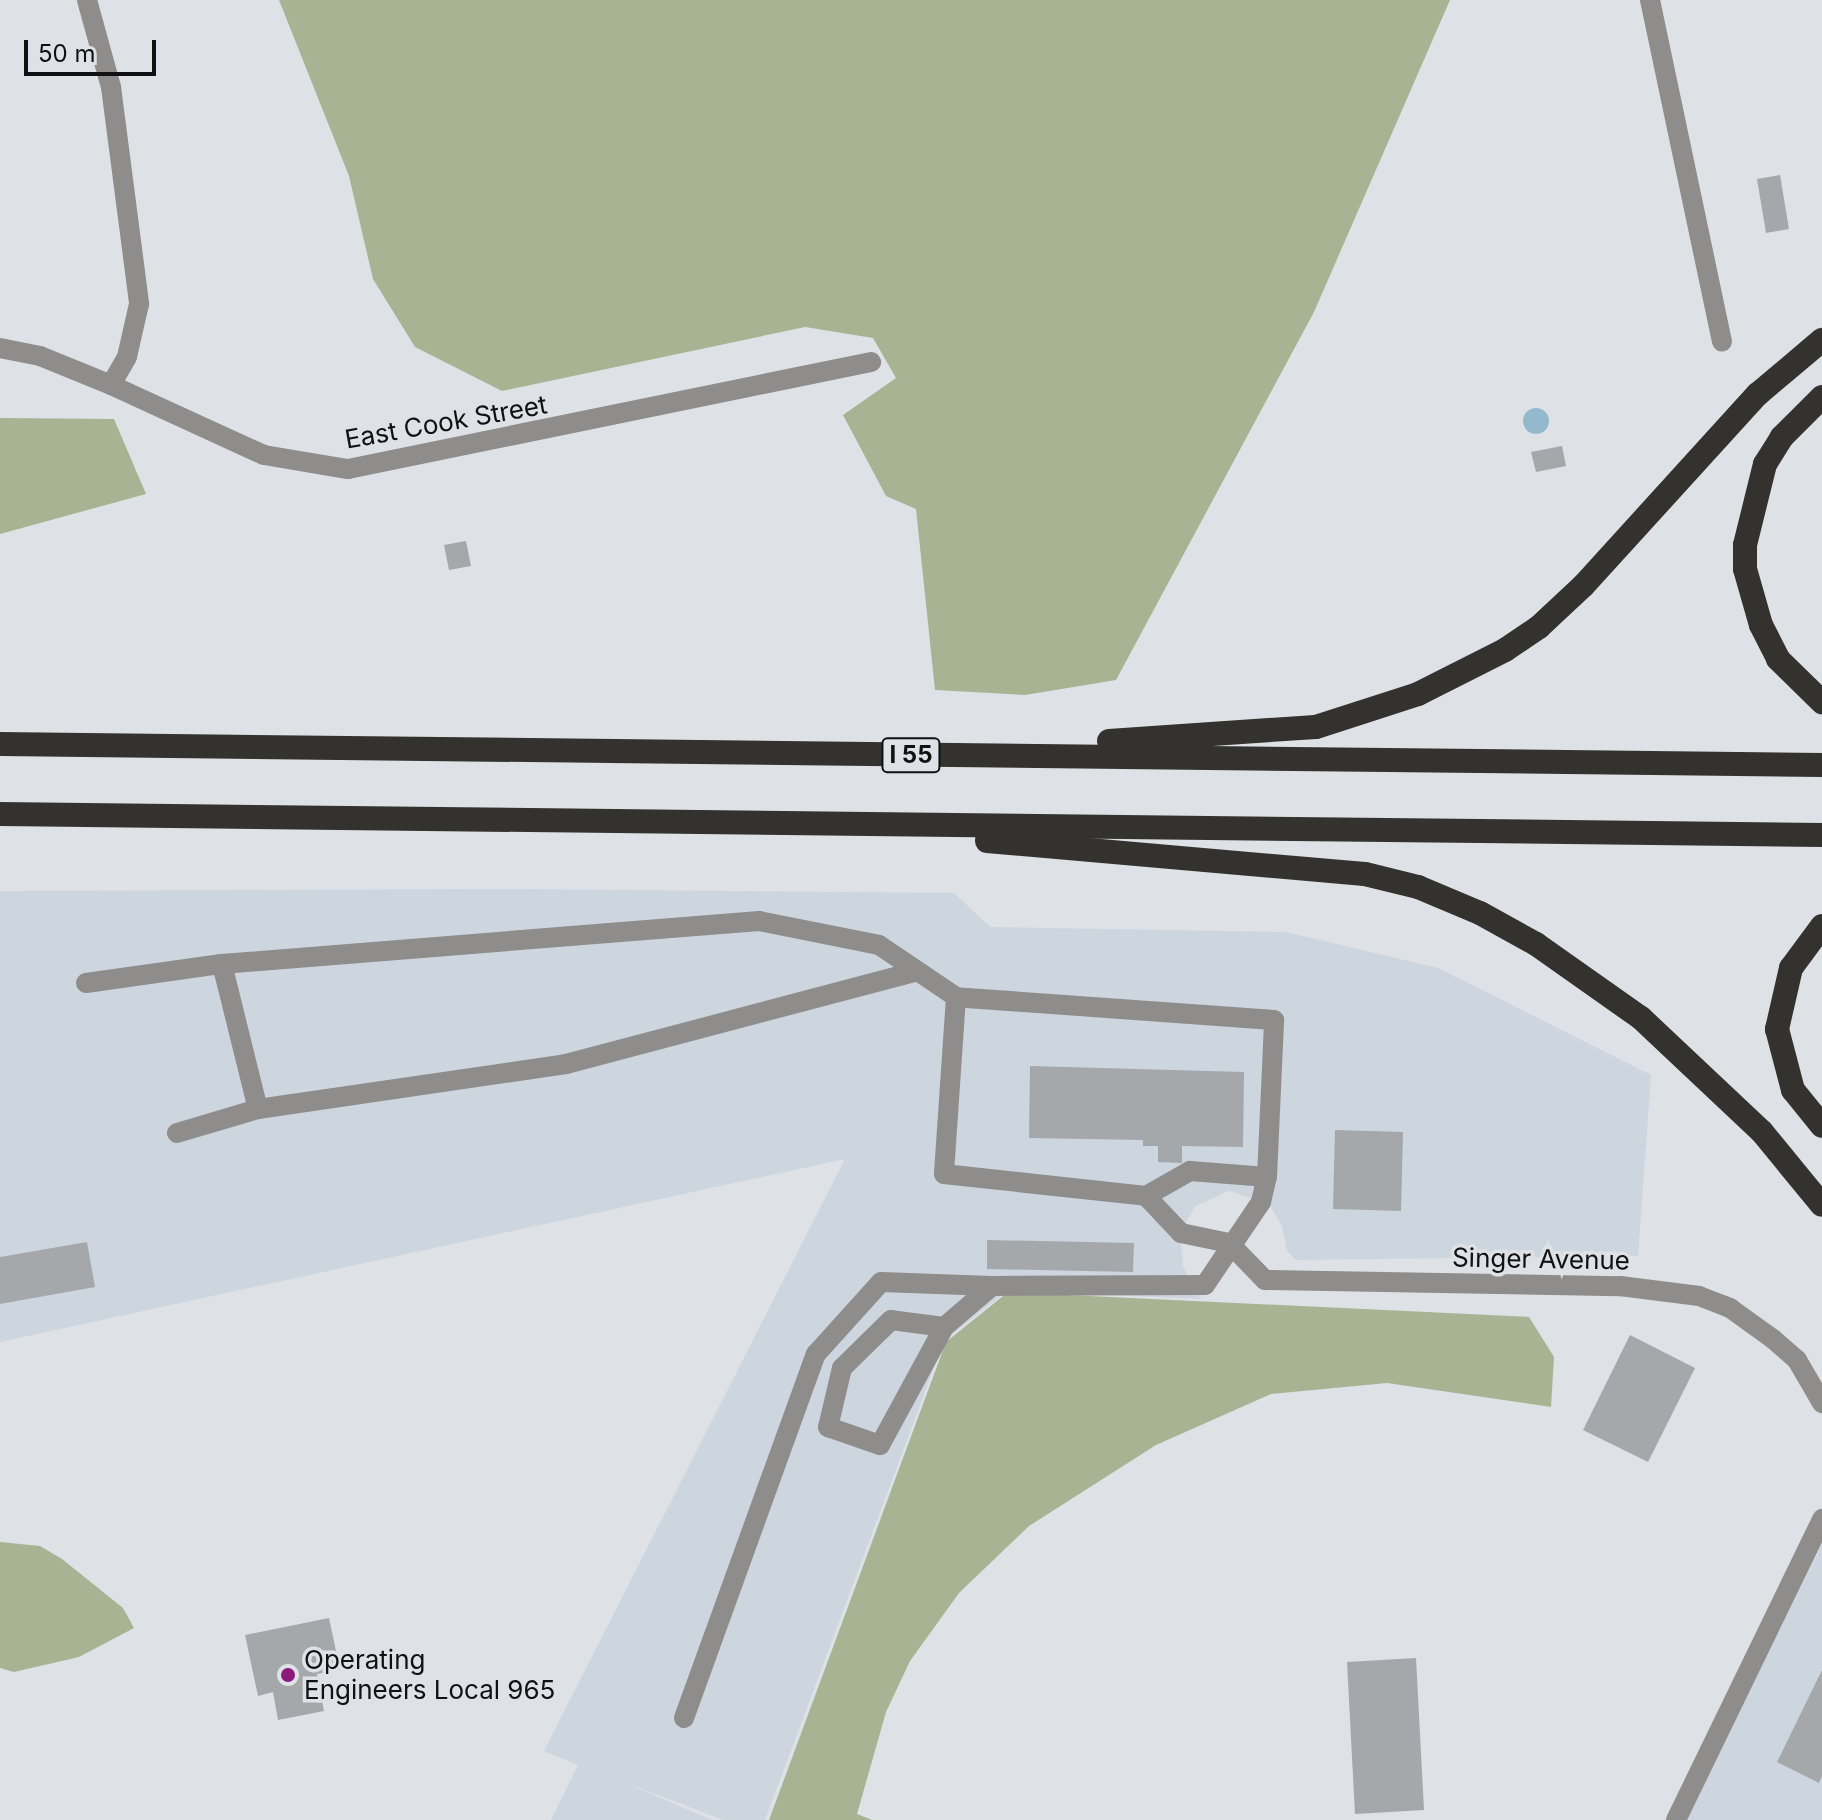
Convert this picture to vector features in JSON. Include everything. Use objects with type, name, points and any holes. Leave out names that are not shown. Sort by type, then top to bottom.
[{"type":"highway","points":[[935,755],[1085,741],[1269,734],[1352,719],[1432,688],[1539,627],[1758,394],[1822,340]]},
{"type":"highway","points":[[1822,397],[1782,437],[1765,464],[1749,517],[1745,569],[1761,625],[1778,659],[1822,702]]},
{"type":"highway","name":"I 55","points":[[0,744],[1822,765]]},
{"type":"highway","points":[[0,814],[1822,835]]},
{"type":"highway","points":[[765,823],[1350,872],[1418,887],[1536,944],[1641,1018],[1762,1132],[1822,1205]]},
{"type":"highway","points":[[1822,926],[1791,968],[1777,1029],[1793,1090],[1822,1126]]},
{"type":"street","points":[[87,0],[111,87],[139,304],[127,357],[111,385]]},
{"type":"street","points":[[1650,0],[1722,342]]},
{"type":"street","name":"East Cook Street","points":[[0,348],[40,356],[264,455],[348,469],[871,362]]},
{"type":"street","points":[[86,983],[222,964],[759,921],[879,945],[956,997],[1274,1020],[1267,1177],[1261,1202],[1229,1243],[1205,1285],[992,1286],[881,1282],[816,1354],[684,1718]]},
{"type":"street","points":[[222,964],[258,1109]]},
{"type":"street","points":[[177,1133],[258,1109],[566,1064],[917,971]]},
{"type":"street","points":[[956,997],[944,1174],[1146,1196],[1190,1171],[1267,1177]]},
{"type":"street","points":[[1146,1196],[1181,1233],[1229,1243]]},
{"type":"street","name":"Singer Avenue","points":[[1229,1243],[1265,1280],[1620,1286],[1699,1296],[1730,1308],[1773,1339],[1797,1360],[1822,1403]]},
{"type":"street","points":[[944,1327],[891,1320],[842,1368],[828,1427],[880,1445],[944,1327],[992,1286]]},
{"type":"street","points":[[1676,1820],[1822,1519]]},
{"type":"shaded area","points":[[501,889],[954,893],[990,927],[1286,932],[1438,968],[1651,1075],[1638,1256],[1296,1260],[1287,1251],[1282,1226],[1269,1204],[1229,1191],[1195,1206],[1180,1232],[1183,1267],[1201,1299],[1007,1291],[944,1341],[765,1820],[723,1820],[619,1780],[712,1820],[551,1820],[578,1765],[544,1751],[845,1159],[0,1342],[0,891]]},
{"type":"shaded area","points":[[1822,1544],[1822,1820],[1686,1820]]},
{"type":"green space","points":[[279,0],[1450,0],[1314,312],[1116,680],[1025,695],[935,690],[916,509],[886,496],[843,415],[896,378],[873,338],[805,327],[502,391],[415,347],[373,279],[349,176]]},
{"type":"green space","points":[[0,418],[114,419],[146,494],[0,534]]},
{"type":"green space","points":[[1008,1292],[1529,1317],[1554,1357],[1551,1407],[1387,1383],[1271,1394],[1156,1445],[1029,1526],[959,1593],[910,1661],[886,1712],[857,1814],[872,1820],[769,1820],[946,1342]]},
{"type":"green space","points":[[0,1542],[40,1546],[62,1559],[123,1608],[134,1628],[79,1657],[14,1672],[0,1668]]},
{"type":"water","points":[[1536,408],[1545,412],[1549,421],[1545,430],[1536,434],[1527,430],[1523,421],[1527,412]]},
{"type":"building","points":[[1780,175],[1789,229],[1766,233],[1757,179]]},
{"type":"building","points":[[1562,446],[1566,466],[1536,472],[1531,452]]},
{"type":"building","points":[[466,541],[471,566],[449,570],[444,545]]},
{"type":"building","points":[[1030,1066],[1244,1072],[1243,1147],[1182,1146],[1182,1163],[1158,1162],[1158,1146],[1143,1146],[1143,1140],[1029,1138]]},
{"type":"building","points":[[1335,1130],[1403,1132],[1401,1211],[1333,1209]]},
{"type":"building","points":[[987,1240],[1134,1243],[1133,1272],[987,1269]]},
{"type":"building","points":[[87,1242],[95,1287],[0,1304],[0,1257]]},
{"type":"building","points":[[1630,1335],[1695,1368],[1648,1462],[1583,1430]]},
{"type":"building","points":[[329,1618],[340,1670],[317,1674],[324,1711],[278,1720],[273,1692],[258,1696],[245,1635]]},
{"type":"building","points":[[1416,1658],[1424,1810],[1355,1814],[1347,1662]]},
{"type":"building","points":[[1822,1670],[1822,1776],[1819,1783],[1777,1762]]},
{"type":"place","name":"Operating Engineers Local 965","points":[[288,1675]]}]
